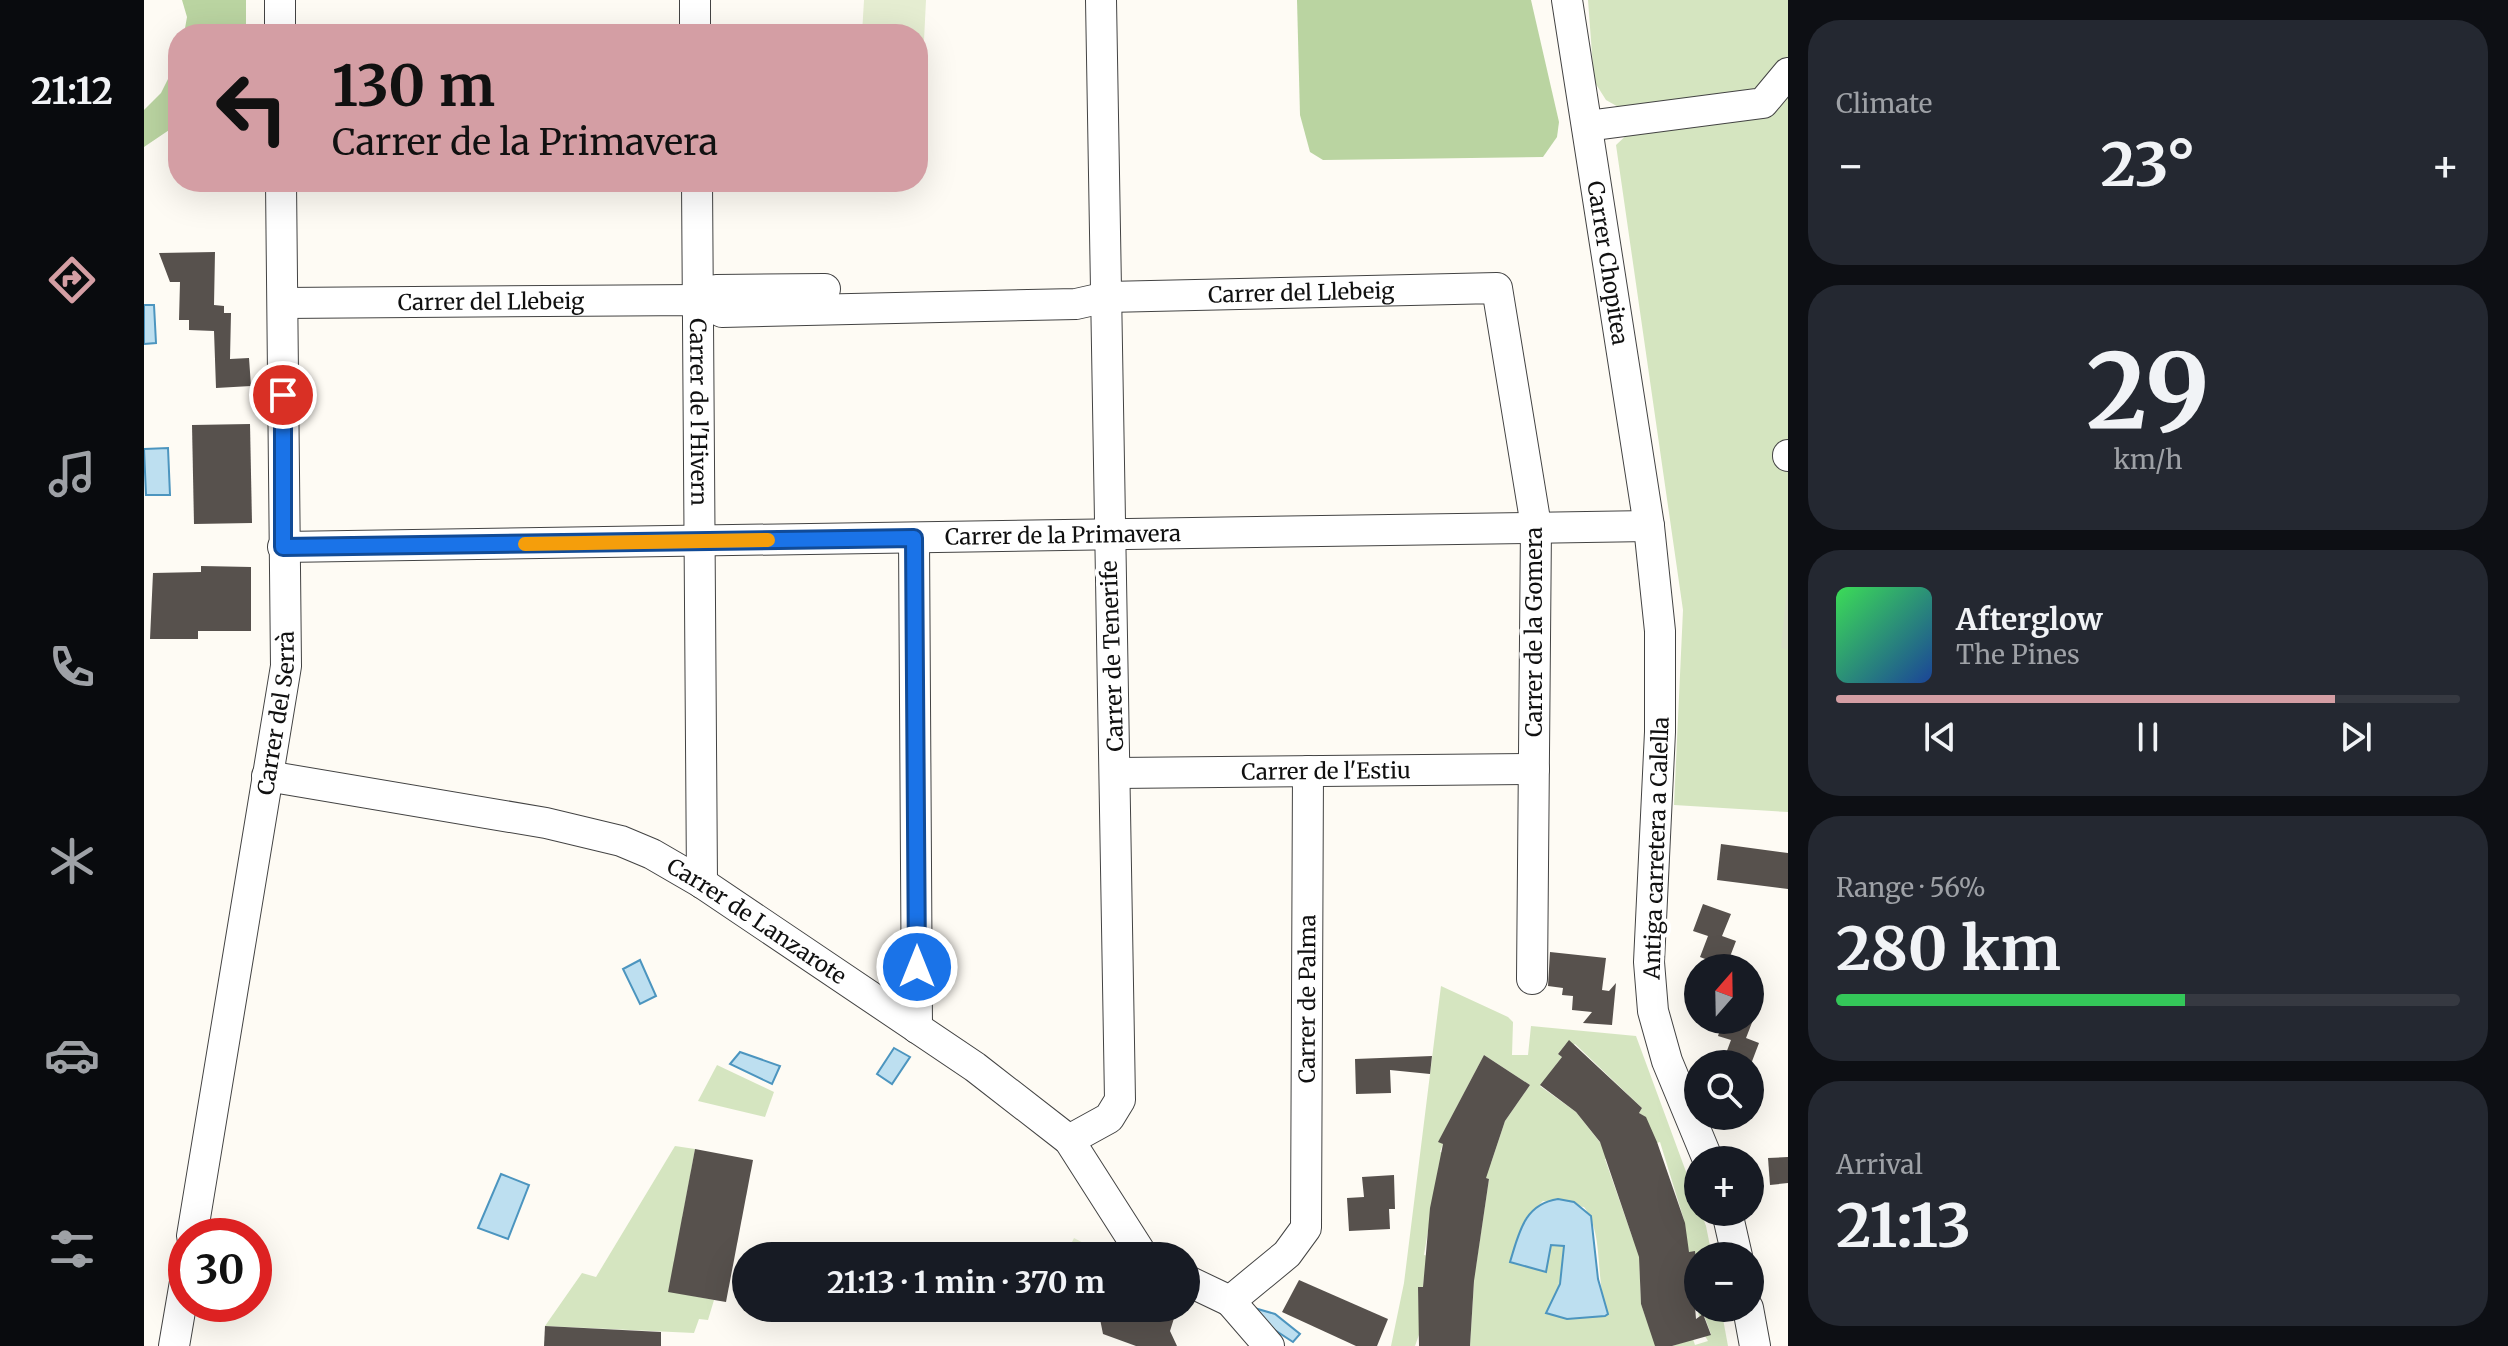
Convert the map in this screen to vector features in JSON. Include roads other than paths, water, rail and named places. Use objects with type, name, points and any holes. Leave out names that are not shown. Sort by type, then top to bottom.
[{"type":"street","points":[[280,0],[280,24]]},
{"type":"street","points":[[695,0],[695,24]]},
{"type":"street","name":"Carrer de Tenerife","points":[[1069,1140],[1109,1118],[1120,1100],[1101,0]]},
{"type":"street","name":"Carrer Chopitea","points":[[1567,0],[1649,526]]},
{"type":"street","points":[[1587,126],[1763,103],[1788,73]]},
{"type":"street","name":"Carrer del Serrà","points":[[195,1218],[286,666],[281,192]]},
{"type":"street","name":"Carrer de l'Hivern","points":[[697,192],[702,883]]},
{"type":"street","name":"Carrer del Llebeig","points":[[283,303],[698,300],[722,312],[1076,304],[1107,297],[1497,288]]},
{"type":"street","name":"Carrer de la Gomera","points":[[1497,288],[1536,526],[1532,979]]},
{"type":"street","name":"Carrer de la Primavera","points":[[283,547],[1649,526]]},
{"type":"street","name":"Antiga carretera a Calella","points":[[1649,526],[1660,631],[1661,692],[1650,904],[1653,1011],[1667,1061],[1702,1146]]},
{"type":"street","points":[[914,538],[917,1028]]},
{"type":"street","name":"Carrer de l'Estiu","points":[[1116,773],[1534,769]]},
{"type":"street","name":"Carrer de Palma","points":[[1230,1301],[1287,1254],[1306,1228],[1308,771]]},
{"type":"street","name":"Carrer de Lanzarote","points":[[267,776],[546,823],[621,841],[702,883],[975,1067],[1069,1140],[1134,1242]]},
{"type":"street","points":[[1200,1287],[1230,1301],[1269,1346]]},
{"type":"street","points":[[174,1346],[178,1322]]},
{"type":"street","points":[[1751,1322],[1755,1346]]},
{"type":"water","points":[[144,305],[154,305],[156,343],[144,344]]},
{"type":"water","points":[[168,448],[170,495],[146,495],[144,449]]},
{"type":"water","points":[[640,960],[656,996],[640,1004],[623,969]]},
{"type":"water","points":[[894,1048],[910,1057],[892,1084],[877,1074]]},
{"type":"water","points":[[740,1052],[780,1066],[772,1084],[730,1064]]},
{"type":"water","points":[[501,1174],[529,1185],[508,1239],[478,1228]]},
{"type":"water","points":[[1558,1199],[1574,1202],[1591,1216],[1598,1279],[1608,1314],[1605,1316],[1567,1319],[1546,1313],[1560,1284],[1564,1246],[1551,1245],[1546,1272],[1510,1262],[1520,1231],[1530,1213]]},
{"type":"water","points":[[1230,1301],[1275,1314],[1300,1334],[1293,1342]]}]
